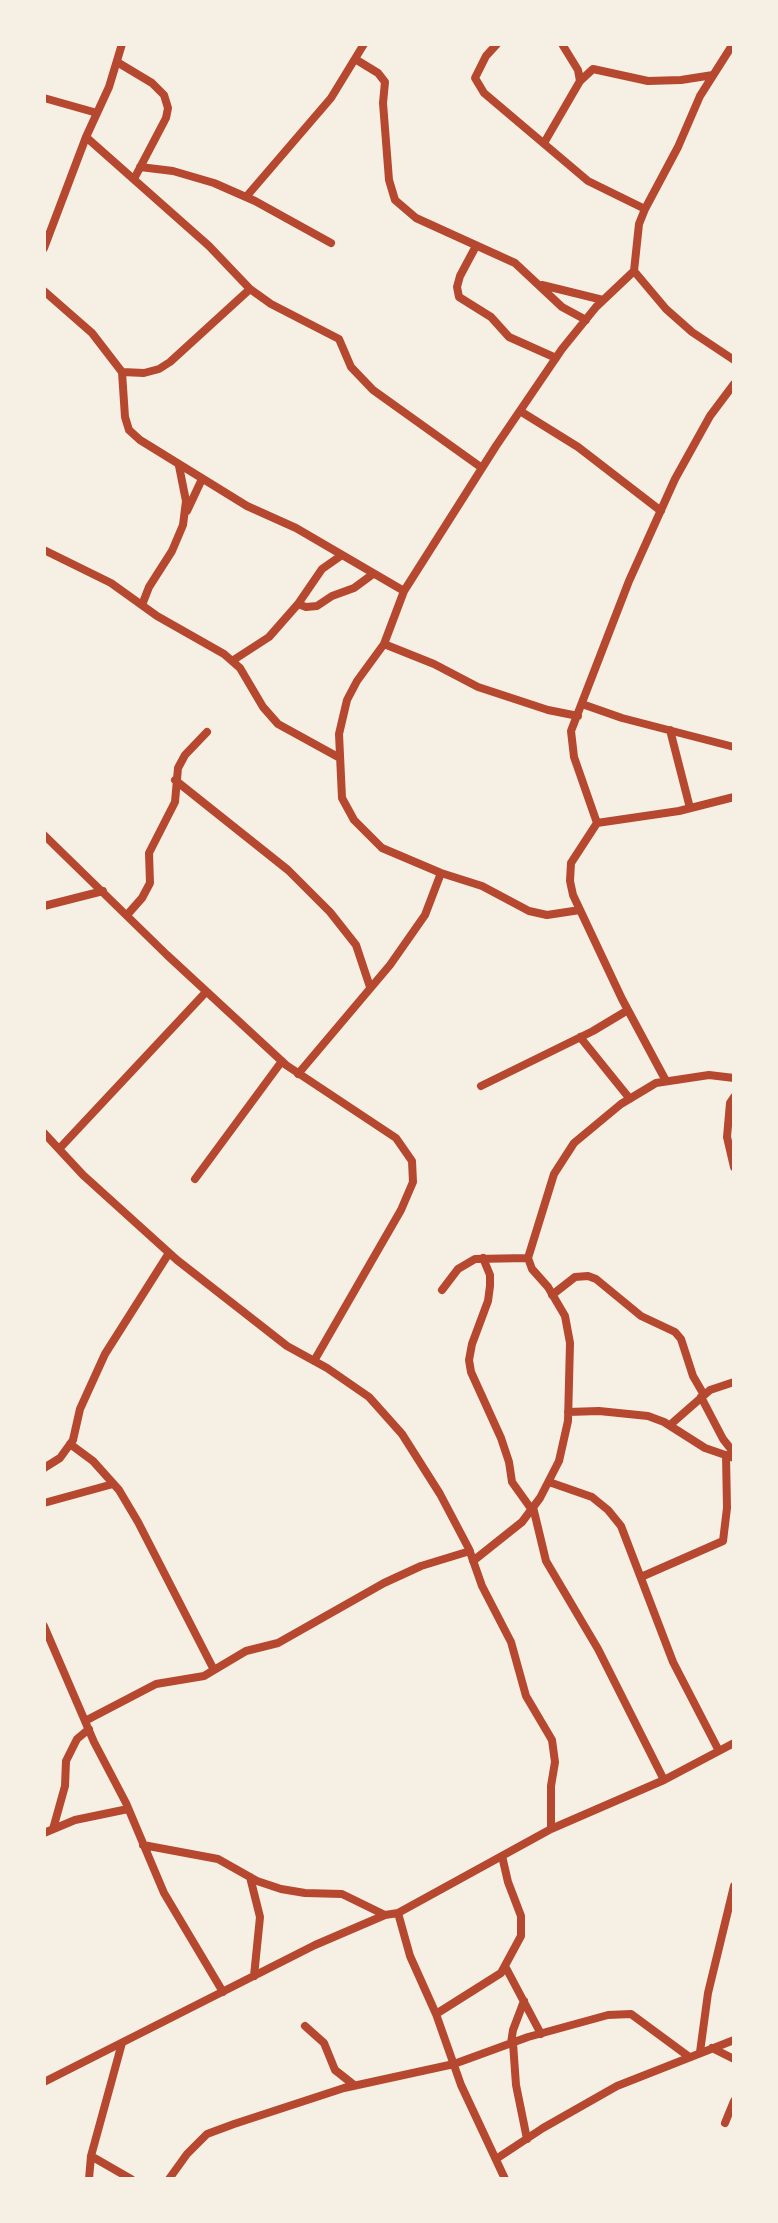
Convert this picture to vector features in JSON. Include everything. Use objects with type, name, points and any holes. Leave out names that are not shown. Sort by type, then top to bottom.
[{"type":"street","points":[[44,248],[122,44]]},
{"type":"street","points":[[246,197],[331,98],[364,44]]},
{"type":"street","points":[[497,44],[475,78],[484,93],[588,181],[645,209]]},
{"type":"street","points":[[562,44],[578,70],[580,81]]},
{"type":"street","points":[[580,910],[547,915],[529,911],[482,886],[441,873],[382,848],[354,820],[342,798],[339,734],[347,700],[384,644],[404,591],[482,468],[556,358],[603,300],[634,271],[639,224],[645,209],[678,147],[700,96],[733,44]]},
{"type":"street","points":[[355,59],[378,73],[385,82],[383,103],[389,180],[395,200],[416,218],[515,263],[562,307],[586,320]]},
{"type":"street","points":[[117,62],[152,83],[164,95],[168,108],[166,118],[134,179]]},
{"type":"street","points":[[544,143],[580,81],[593,69],[648,81],[713,75]]},
{"type":"street","points":[[44,98],[97,113]]},
{"type":"street","points":[[86,137],[209,246],[250,289],[271,304],[339,339],[351,367],[373,390],[482,468]]},
{"type":"street","points":[[140,167],[173,171],[214,183],[331,243]]},
{"type":"street","points":[[476,246],[460,276],[457,287],[459,297],[491,317],[509,337],[556,358]]},
{"type":"street","points":[[634,271],[666,309],[692,332],[734,360]]},
{"type":"street","points":[[540,285],[603,300]]},
{"type":"street","points":[[122,372],[144,373],[170,362],[250,289]]},
{"type":"street","points":[[44,291],[92,333],[122,372],[125,417],[129,430],[179,466],[404,591]]},
{"type":"street","points":[[597,823],[574,757],[571,731],[629,581],[661,511],[710,416],[734,384]]},
{"type":"street","points":[[520,411],[578,447],[661,511]]},
{"type":"street","points":[[142,605],[149,587],[172,551],[184,515],[186,501],[179,466]]},
{"type":"street","points":[[184,515],[202,479]]},
{"type":"street","points":[[44,550],[111,583],[232,661],[278,724],[338,757]]},
{"type":"street","points":[[232,661],[269,637],[298,604],[322,569],[342,555]]},
{"type":"street","points":[[298,604],[317,606],[332,596],[354,588],[373,574]]},
{"type":"street","points":[[384,644],[434,664],[478,687],[548,710],[578,716]]},
{"type":"street","points":[[582,704],[734,747]]},
{"type":"street","points":[[670,730],[690,808]]},
{"type":"street","points":[[127,915],[150,883],[149,853],[175,802],[178,768],[185,755],[207,732]]},
{"type":"street","points":[[175,780],[288,870],[330,912],[356,945],[370,987]]},
{"type":"street","points":[[666,1081],[580,910],[570,881],[571,863],[597,823],[690,808],[734,797]]},
{"type":"street","points":[[44,835],[282,1061],[396,1138],[412,1161],[413,1182],[401,1210],[314,1361]]},
{"type":"street","points":[[298,1074],[390,965],[425,915],[441,873]]},
{"type":"street","points":[[44,906],[103,891]]},
{"type":"street","points":[[59,1149],[206,992]]},
{"type":"street","points":[[481,1086],[628,1010]]},
{"type":"street","points":[[580,1037],[630,1099]]},
{"type":"street","points":[[195,1179],[282,1061]]},
{"type":"street","points":[[473,1561],[522,1522],[559,1461],[568,1412],[570,1343],[565,1316],[532,1269],[528,1258],[554,1174],[574,1143],[630,1099],[656,1083],[709,1075],[734,1078]]},
{"type":"street","points":[[734,1097],[730,1103],[727,1137],[734,1167]]},
{"type":"street","points":[[44,1133],[83,1175],[169,1253],[287,1346],[369,1397],[402,1434],[440,1494],[470,1551],[482,1586],[511,1642],[526,1696],[552,1740],[555,1762],[551,1786],[551,1829]]},
{"type":"street","points":[[44,1468],[60,1458],[70,1444],[84,1398],[105,1354],[169,1253]]},
{"type":"street","points":[[442,1290],[458,1269],[483,1258],[528,1258]]},
{"type":"street","points":[[483,1258],[490,1275],[490,1286],[483,1317],[472,1344],[469,1360],[471,1372],[501,1438],[512,1482],[533,1508],[546,1561],[598,1649],[664,1780]]},
{"type":"street","points":[[552,1295],[575,1277],[588,1276],[596,1279],[641,1316],[675,1332],[681,1339],[693,1376],[731,1455],[723,1541],[641,1577]]},
{"type":"street","points":[[670,1425],[703,1396],[734,1382]]},
{"type":"street","points":[[568,1412],[648,1416],[670,1425],[705,1448],[731,1455]]},
{"type":"street","points":[[70,1444],[93,1461],[113,1484],[138,1522],[214,1670]]},
{"type":"street","points":[[549,1482],[592,1497],[621,1526],[673,1662],[719,1751]]},
{"type":"street","points":[[44,1503],[113,1484]]},
{"type":"street","points":[[48,1831],[61,1807],[66,1761],[87,1725],[156,1684],[189,1680],[214,1670],[246,1651],[278,1643],[384,1583],[421,1566],[470,1551]]},
{"type":"street","points":[[44,1626],[179,1922],[223,1992]]},
{"type":"street","points":[[44,2082],[315,1945],[385,1915],[398,1913],[551,1829],[733,1746]]},
{"type":"street","points":[[48,1831],[75,1820],[128,1809]]},
{"type":"street","points":[[143,1845],[218,1859],[281,1889],[342,1894],[385,1915]]},
{"type":"street","points":[[436,2014],[501,1973],[521,1936],[521,1916],[502,1856]]},
{"type":"street","points":[[250,1876],[260,1917],[254,1976]]},
{"type":"street","points":[[700,2052],[708,1993],[734,1886]]},
{"type":"street","points":[[398,1913],[410,1956],[505,2179]]},
{"type":"street","points":[[505,1966],[541,2034]]},
{"type":"street","points":[[524,2001],[513,2030],[512,2043],[516,2085],[527,2139]]},
{"type":"street","points":[[169,2179],[207,2134],[354,2085],[454,2064],[512,2043],[608,2015],[631,2014],[688,2056]]},
{"type":"street","points":[[305,2026],[324,2043],[335,2070],[354,2085]]},
{"type":"street","points":[[496,2159],[617,2086],[734,2040]]},
{"type":"street","points":[[89,2179],[91,2156],[122,2043]]},
{"type":"street","points":[[712,2048],[734,2059]]},
{"type":"street","points":[[725,2123],[734,2103]]},
{"type":"street","points":[[91,2156],[131,2179]]}]
